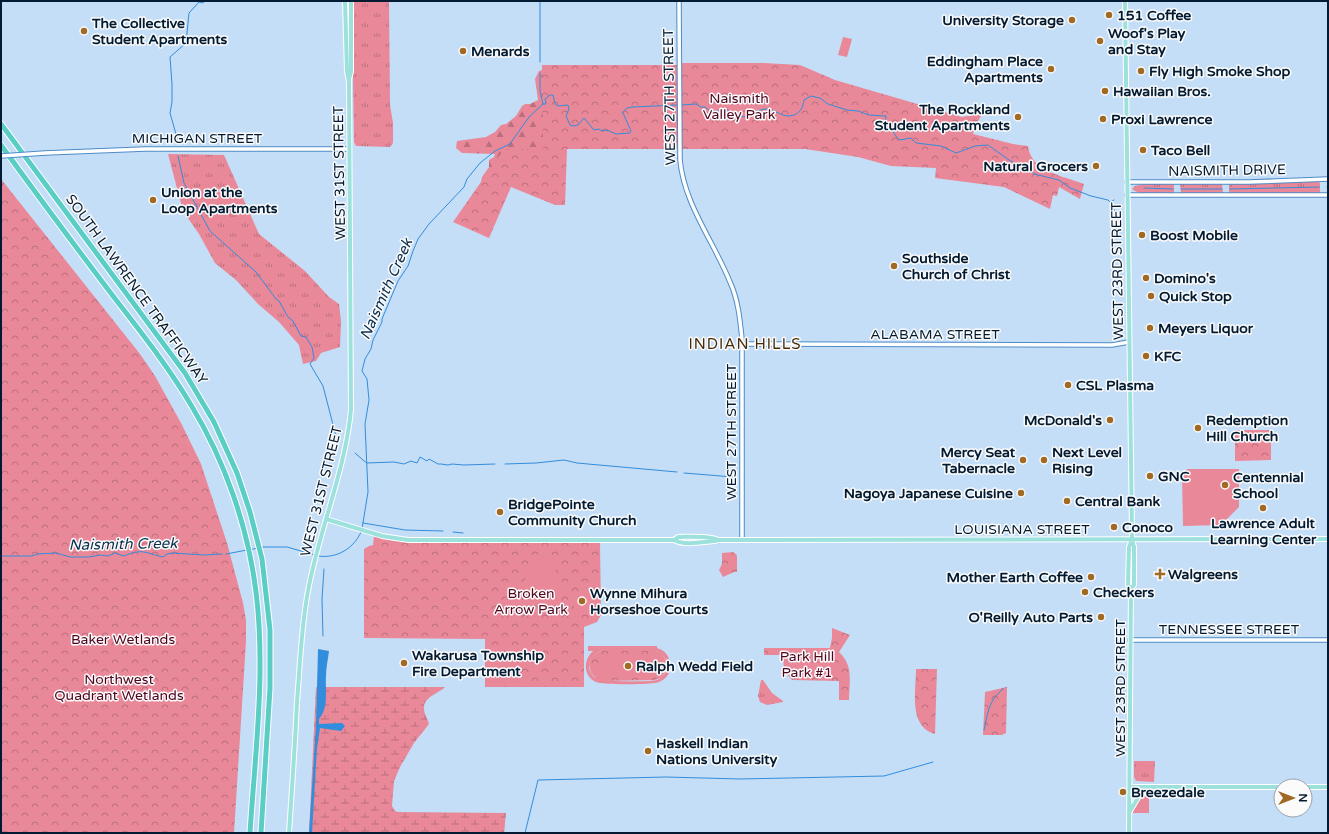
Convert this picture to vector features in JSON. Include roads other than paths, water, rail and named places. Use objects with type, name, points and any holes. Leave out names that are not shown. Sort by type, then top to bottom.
[{"type":"highway","name":"SOUTH LAWRENCE TRAFFICWAY","points":[[1,124],[168,349],[194,387],[233,462],[254,528],[262,559],[269,614],[271,672],[262,833]]},
{"type":"highway","name":"SOUTH LAWRENCE TRAFFICWAY","points":[[1,145],[163,362],[186,396],[216,452],[232,494],[250,560],[257,602],[259,668],[250,833]]},
{"type":"main road","name":"WEST 31ST STREET","points":[[289,833],[306,600],[320,540],[345,451],[352,405],[349,82],[347,71],[344,1]]},
{"type":"main road","name":"WEST 31ST STREET","points":[[349,82],[351,72],[351,1]]},
{"type":"main road","name":"WEST 23RD STREET","points":[[1125,1],[1132,540],[1129,547],[1128,585],[1131,589],[1129,833]]},
{"type":"main road","name":"LOUISIANA STREET","points":[[326,519],[371,533],[408,540],[674,540],[684,543],[715,542],[718,540],[1328,540]]},
{"type":"main road","points":[[1130,787],[1273,787]]},
{"type":"main road","points":[[1129,815],[1137,798],[1152,787]]},
{"type":"main road","points":[[1313,787],[1328,787]]},
{"type":"street","name":"WEST 27TH STREET","points":[[679,1],[680,160],[683,179],[687,193],[732,286],[738,308],[742,344],[742,540]]},
{"type":"street","name":"MICHIGAN STREET","points":[[1,156],[142,149],[350,149]]},
{"type":"street","name":"NAISMITH DRIVE","points":[[1127,182],[1255,182],[1328,179]]},
{"type":"street","name":"NAISMITH DRIVE","points":[[1127,195],[1328,195]]},
{"type":"street","name":"ALABAMA STREET","points":[[742,344],[1112,345],[1129,342]]},
{"type":"street","name":"TENNESSEE STREET","points":[[1130,640],[1328,640]]},
{"type":"water","points":[[318,649],[329,651],[326,673],[326,699],[324,709],[319,719],[319,724],[342,723],[345,726],[341,731],[320,728],[317,748],[312,833],[309,833],[316,726]]},
{"type":"waterway","points":[[178,141],[170,113],[172,102],[170,57],[186,43],[189,13],[199,2],[203,3],[205,1]]},
{"type":"waterway","points":[[540,1],[540,62]]},
{"type":"waterway","points":[[540,73],[540,91],[543,104]]},
{"type":"waterway","name":"Naismith Creek","points":[[362,529],[368,492],[365,424],[369,400],[367,379],[362,371],[365,359],[371,349],[373,340],[382,322],[398,281],[408,266],[418,239],[429,224],[464,187],[467,179],[480,163],[495,151],[510,144],[529,117],[543,104],[546,104],[545,99],[550,95],[553,95],[555,104],[558,106],[568,105],[569,109],[566,116],[570,125],[578,125],[584,118],[594,130],[607,130],[616,134],[630,133],[631,131],[623,113],[627,108],[678,105]]},
{"type":"waterway","name":"Naismith Creek","points":[[681,105],[696,104],[701,107],[705,107],[710,111],[720,111],[723,108],[728,110],[732,115],[742,117],[765,109],[790,116],[800,111],[804,100],[811,96],[820,98],[828,104],[847,110],[858,111],[869,115],[886,116],[885,124],[900,140],[911,138],[916,143],[941,146],[956,153],[975,146],[988,145],[1009,160],[1031,170],[1034,174],[1059,180],[1070,188],[1091,196],[1108,200],[1110,202],[1114,200]]},
{"type":"waterway","points":[[178,156],[184,183],[210,231],[256,272],[279,301],[288,317],[293,321],[301,336],[306,337],[312,347],[314,358],[310,364],[323,386],[337,440]]},
{"type":"waterway","points":[[1230,189],[1319,187]]},
{"type":"waterway","points":[[1144,188],[1173,189]]},
{"type":"waterway","points":[[1181,189],[1222,189]]},
{"type":"waterway","points":[[1110,202],[1116,213],[1118,228]]},
{"type":"waterway","points":[[355,453],[367,463],[394,462],[404,464],[411,461],[417,463],[420,457],[427,461],[429,459],[438,464],[448,465],[495,464]]},
{"type":"waterway","points":[[505,464],[564,460],[577,463],[677,472]]},
{"type":"waterway","points":[[684,473],[733,477]]},
{"type":"waterway","points":[[363,523],[405,530],[443,531]]},
{"type":"waterway","name":"Naismith Creek","points":[[318,556],[332,556],[344,551],[354,543],[361,532]]},
{"type":"waterway","points":[[453,532],[463,533]]},
{"type":"waterway","name":"Naismith Creek","points":[[262,547],[287,547],[315,555]]},
{"type":"waterway","name":"Naismith Creek","points":[[250,550],[257,548]]},
{"type":"waterway","name":"Naismith Creek","points":[[226,554],[247,550]]},
{"type":"waterway","name":"Naismith Creek","points":[[1,556],[32,556],[37,554],[56,553],[70,557],[89,557],[100,555],[108,556],[115,553],[124,556],[135,552],[148,553],[163,557],[172,553],[204,555],[222,554]]},
{"type":"waterway","points":[[323,636],[322,599],[324,569]]},
{"type":"waterway","points":[[984,730],[991,703],[1003,689]]},
{"type":"waterway","points":[[525,833],[538,780],[666,777],[740,779],[884,776],[933,762]]},
{"type":"place","name":"151 Coffee","points":[[1109,15]]},
{"type":"place","name":"University Storage","points":[[1072,20]]},
{"type":"place","name":"The Collective Student Apartments","points":[[84,31]]},
{"type":"place","name":"Woof's Play and Stay","points":[[1100,41]]},
{"type":"place","name":"Menards","points":[[463,51]]},
{"type":"place","name":"Eddingham Place Apartments","points":[[1051,69]]},
{"type":"place","name":"Fly High Smoke Shop","points":[[1141,71]]},
{"type":"place","name":"Hawaiian Bros.","points":[[1105,91]]},
{"type":"place","name":"The Rockland Student Apartments","points":[[1018,117]]},
{"type":"place","name":"Proxi Lawrence","points":[[1103,119]]},
{"type":"place","name":"Taco Bell","points":[[1143,150]]},
{"type":"place","name":"Natural Grocers","points":[[1096,166]]},
{"type":"place","name":"Union at the Loop Apartments","points":[[153,200]]},
{"type":"place","name":"Boost Mobile","points":[[1142,235]]},
{"type":"place","name":"Southside Church of Christ","points":[[894,266]]},
{"type":"place","name":"Domino's","points":[[1146,278]]},
{"type":"place","name":"Quick Stop","points":[[1151,296]]},
{"type":"place","name":"Meyers Liquor","points":[[1150,328]]},
{"type":"place","name":"KFC","points":[[1146,356]]},
{"type":"place","name":"CSL Plasma","points":[[1068,385]]},
{"type":"place","name":"McDonald's","points":[[1110,420]]},
{"type":"place","name":"Redemption Hill Church","points":[[1198,428]]},
{"type":"place","name":"Mercy Seat Tabernacle","points":[[1023,460]]},
{"type":"place","name":"Next Level Rising","points":[[1044,460]]},
{"type":"place","name":"GNC","points":[[1150,476]]},
{"type":"place","name":"Centennial School","points":[[1225,485]]},
{"type":"place","name":"Nagoya Japanese Cuisine","points":[[1021,493]]},
{"type":"place","name":"Central Bank","points":[[1067,501]]},
{"type":"place","name":"Lawrence Adult Learning Center","points":[[1263,508]]},
{"type":"place","name":"BridgePointe Community Church","points":[[500,512]]},
{"type":"place","name":"Conoco","points":[[1114,527]]},
{"type":"place","name":"Walgreens","points":[[1160,574]]},
{"type":"place","name":"Mother Earth Coffee","points":[[1091,577]]},
{"type":"place","name":"Checkers","points":[[1085,592]]},
{"type":"place","name":"Wynne Mihura Horseshoe Courts","points":[[582,601]]},
{"type":"place","name":"O'Reilly Auto Parts","points":[[1101,617]]},
{"type":"place","name":"Wakarusa Township Fire Department","points":[[404,663]]},
{"type":"place","name":"Ralph Wedd Field","points":[[628,666]]},
{"type":"place","name":"Haskell Indian Nations University","points":[[648,751]]},
{"type":"place","name":"Breezedale","points":[[1123,792]]},
{"type":"district","name":"INDIAN HILLS","points":[[745,344]]},
{"type":"park label","name":"Naismith Valley Park","points":[[739,106]]},
{"type":"park label","name":"Broken Arrow Park","points":[[531,602]]},
{"type":"park label","name":"Baker Wetlands","points":[[123,639]]},
{"type":"park label","name":"Park Hill Park #1","points":[[807,664]]},
{"type":"park label","name":"Northwest Quadrant Wetlands","points":[[119,688]]}]
